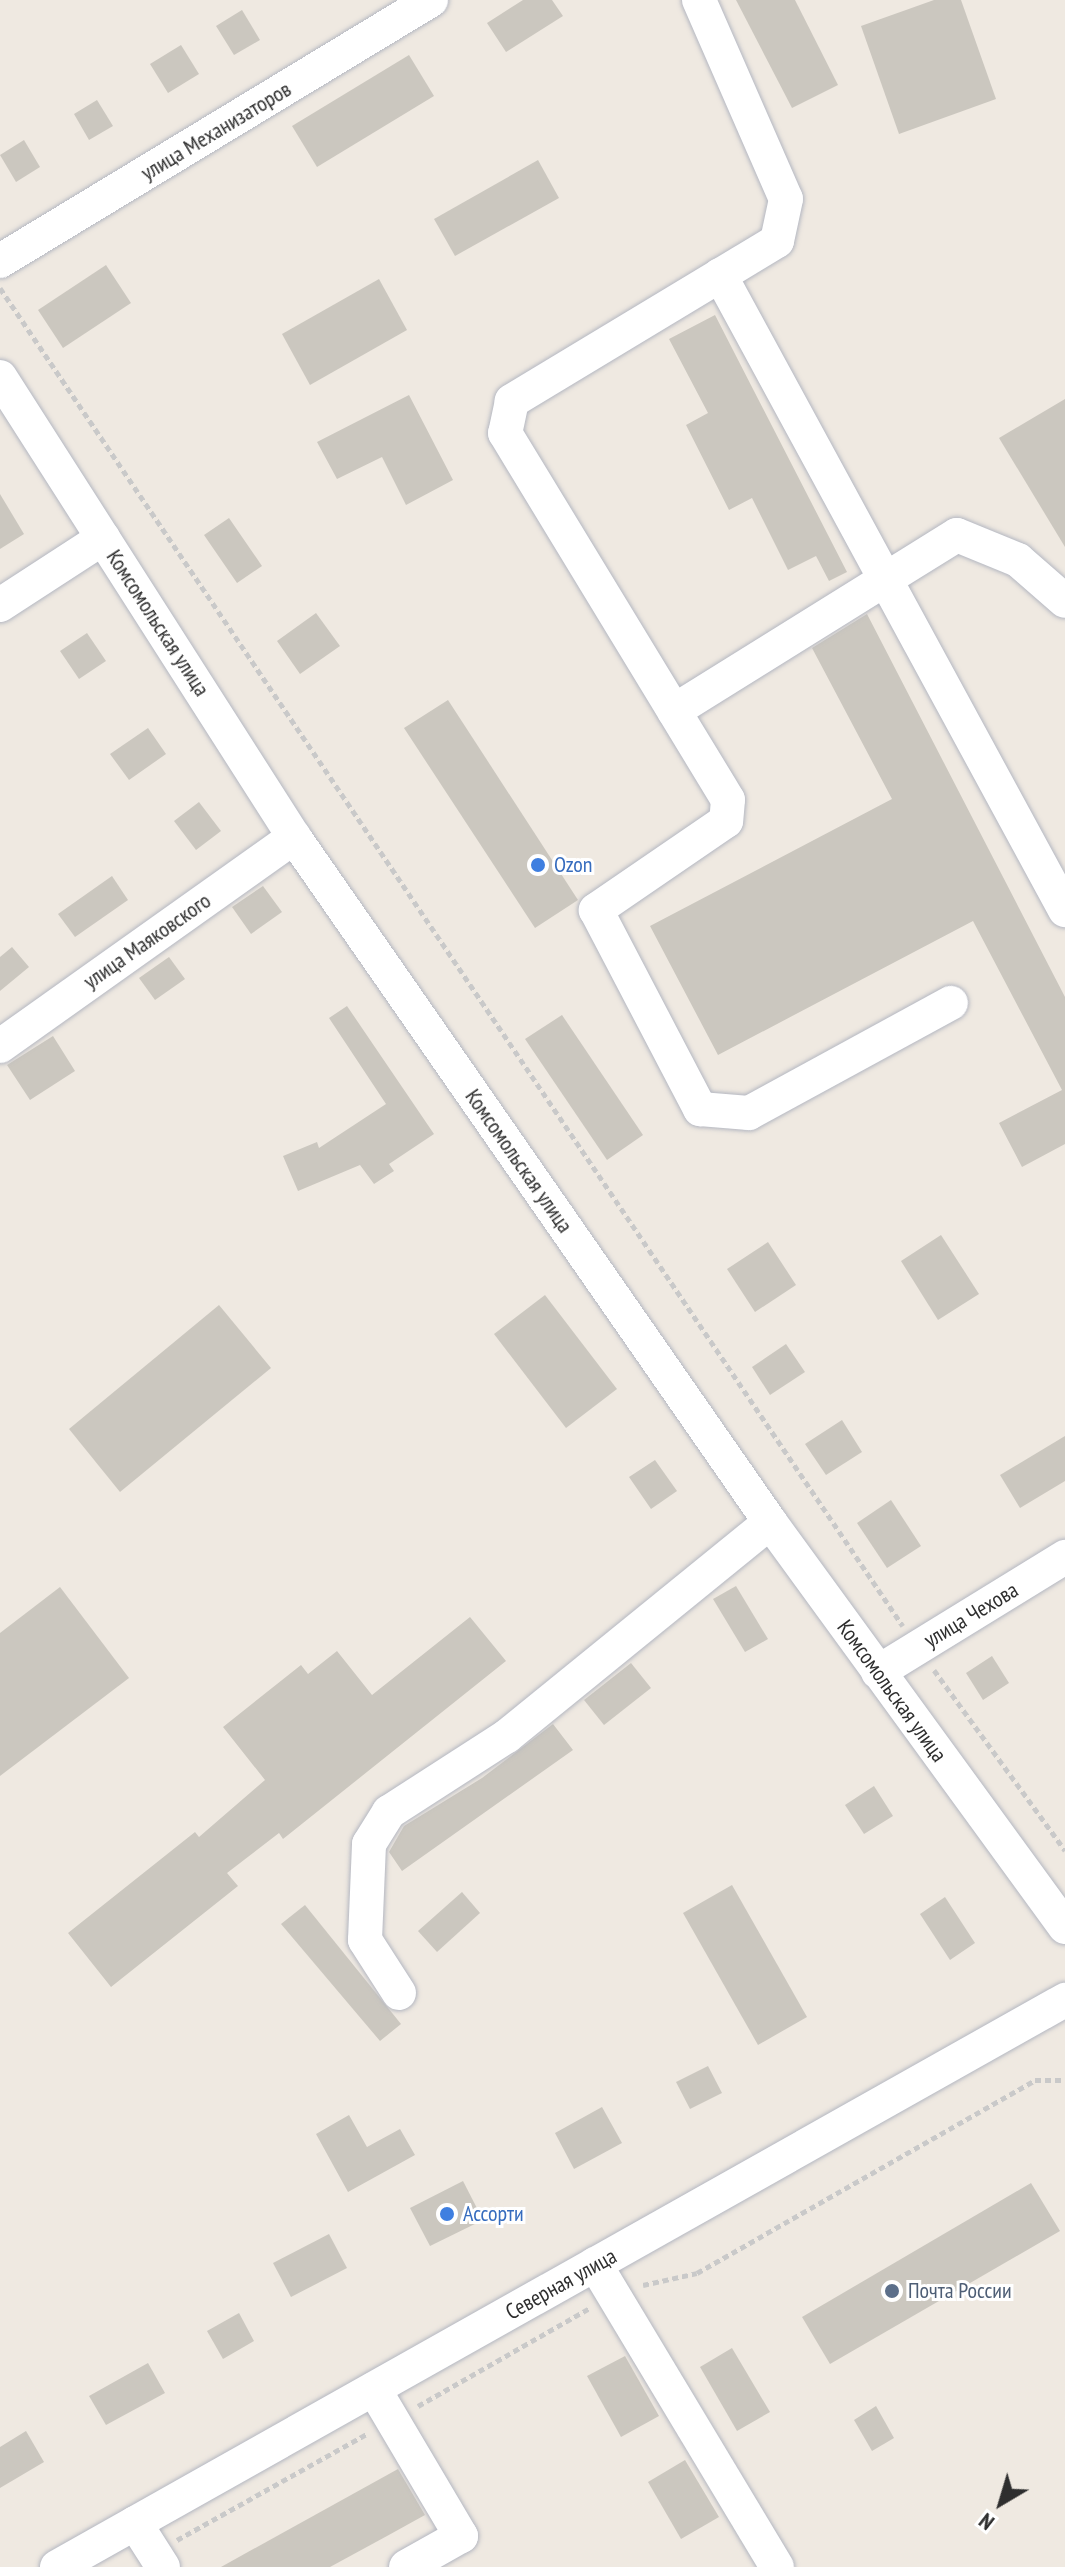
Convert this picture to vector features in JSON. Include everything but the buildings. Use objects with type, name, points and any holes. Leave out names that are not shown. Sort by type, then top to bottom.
[{"type":"street","name":"улица Механизаторов","points":[[0,261],[431,0]]},
{"type":"street","points":[[699,0],[786,199],[777,241],[512,401],[505,433],[728,800],[726,821],[596,910],[700,1109],[749,1113],[951,1003]]},
{"type":"street","points":[[720,275],[1065,910]]},
{"type":"street","name":"Комсомольская улица","points":[[0,377],[294,837],[770,1522],[1065,1927]]},
{"type":"street","points":[[674,711],[957,535],[1018,560],[1065,601]]},
{"type":"street","points":[[0,605],[103,538]]},
{"type":"street","name":"улица Маяковского","points":[[0,1046],[294,837]]},
{"type":"street","points":[[399,1993],[365,1940],[369,1844],[389,1812],[507,1736],[770,1522]]},
{"type":"street","name":"улица Чехова","points":[[878,1672],[1065,1557]]},
{"type":"street","name":"Северная улица","points":[[57,2567],[1065,2000]]},
{"type":"street","points":[[595,2264],[777,2567]]},
{"type":"street","points":[[374,2389],[461,2536],[406,2567]]},
{"type":"street","points":[[135,2523],[163,2567]]},
{"type":"path","points":[[0,287],[917,1648],[1065,1850]]},
{"type":"place","name":"Ozon","points":[[538,865]]},
{"type":"place","name":"Ассорти","points":[[447,2214]]},
{"type":"place","name":"Почта России","points":[[892,2291]]}]
